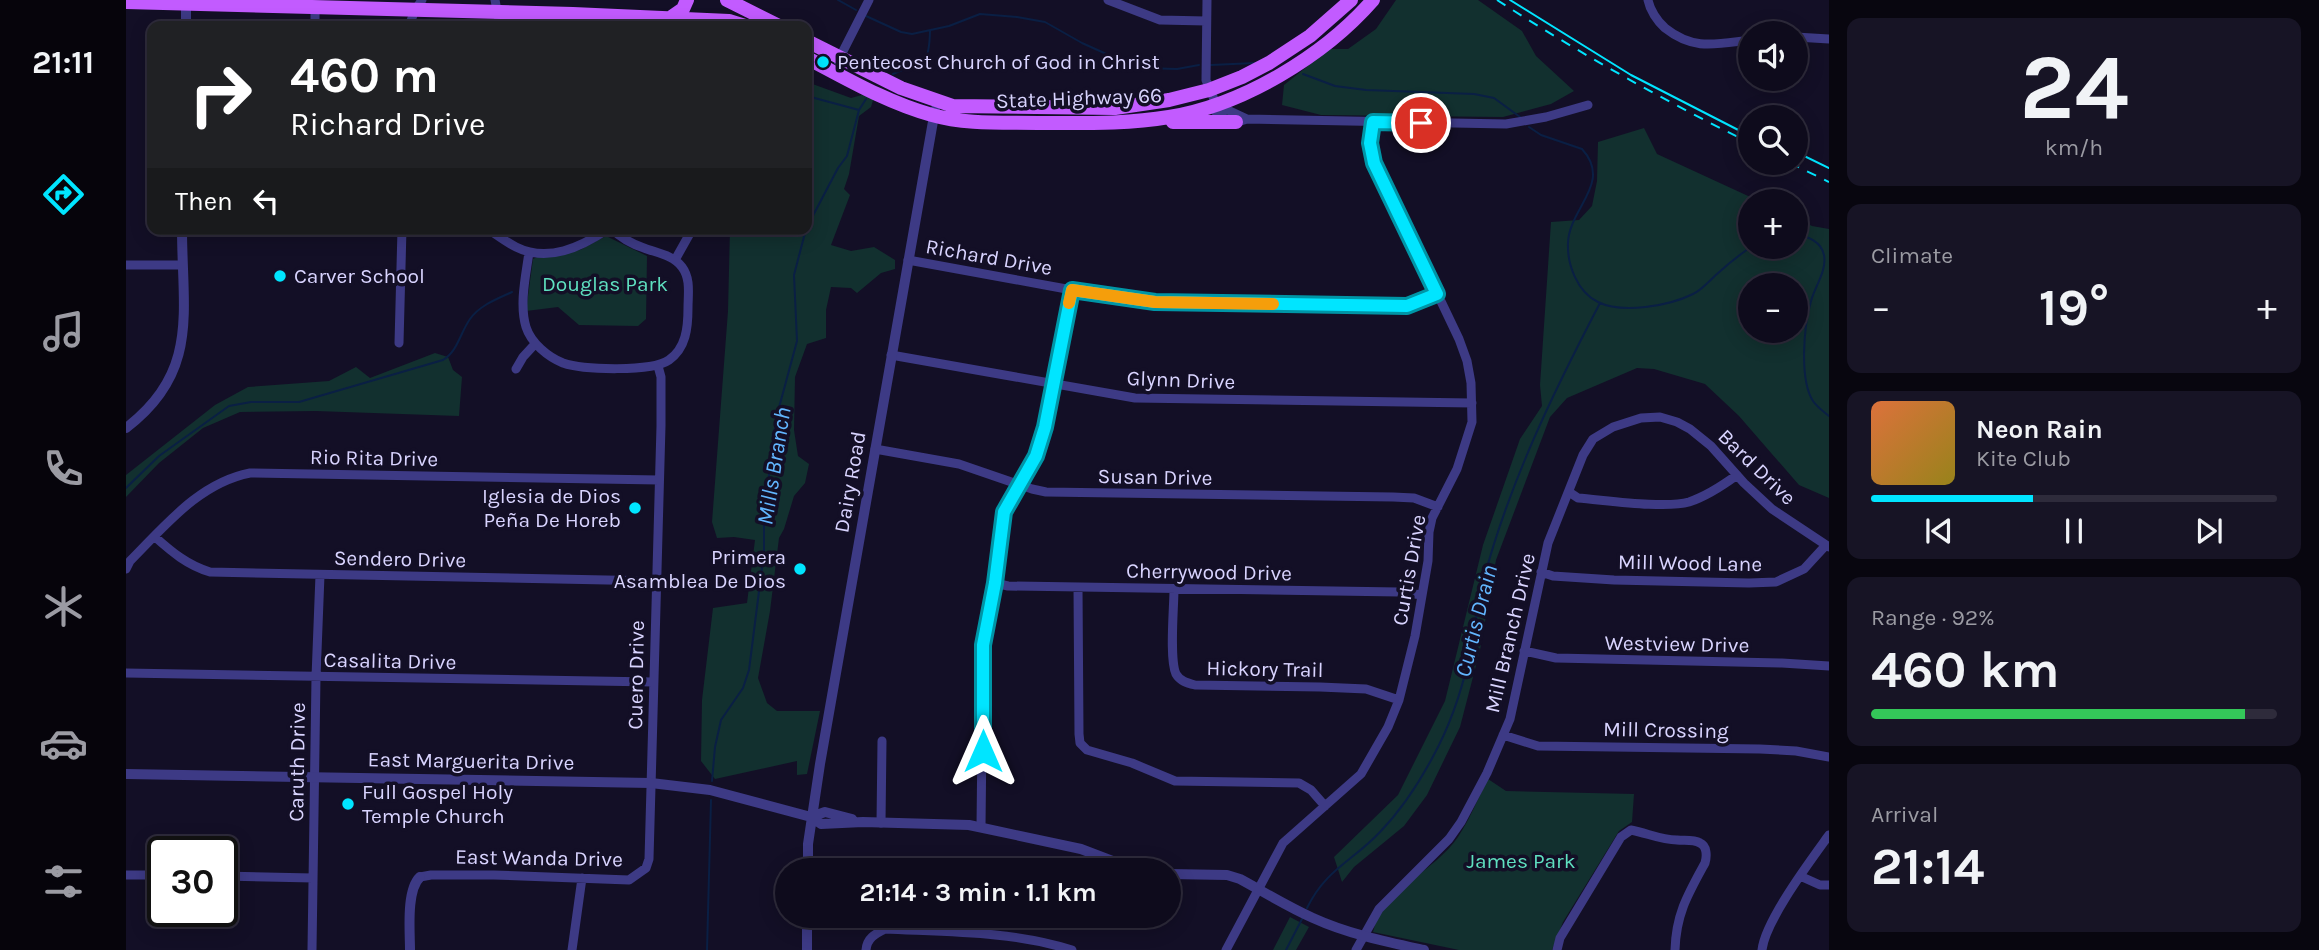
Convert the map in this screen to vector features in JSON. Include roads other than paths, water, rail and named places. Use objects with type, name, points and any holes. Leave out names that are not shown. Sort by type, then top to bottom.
[{"type":"main road","points":[[670,18],[683,9],[687,0]]},
{"type":"main road","points":[[727,0],[768,21]]},
{"type":"main road","name":"State Highway 66","points":[[812,44],[901,88],[936,109],[1115,108],[1146,105],[1209,90],[1269,64],[1310,36],[1351,0]]},
{"type":"main road","name":"State Highway 66","points":[[812,61],[895,102],[989,122],[1126,122],[1171,117],[1216,104],[1269,81],[1312,55],[1344,29],[1373,0]]},
{"type":"main road","points":[[126,2],[222,2],[315,7],[335,4],[418,5],[498,13],[573,10],[596,21],[670,18],[680,21]]},
{"type":"main road","points":[[1126,122],[1241,121]]},
{"type":"street","points":[[832,72],[869,0]]},
{"type":"street","points":[[1108,0],[1160,20],[1206,22]]},
{"type":"street","points":[[1207,0],[1206,80],[1216,104],[1215,111],[1225,120],[1506,124],[1546,117],[1588,105]]},
{"type":"street","points":[[1648,0],[1660,23],[1687,42],[1702,45],[1738,41]]},
{"type":"street","points":[[186,4],[186,21]]},
{"type":"street","points":[[410,21],[418,5]]},
{"type":"street","points":[[315,7],[315,21]]},
{"type":"street","points":[[1808,38],[1829,39]]},
{"type":"street","name":"Dairy Road","points":[[809,858],[811,817],[936,109]]},
{"type":"street","name":"Curtis Drive","points":[[1226,950],[1283,844],[1361,774],[1388,727],[1399,700],[1415,636],[1428,561],[1429,532],[1457,469],[1472,422],[1467,361],[1374,163],[1370,143],[1373,122]]},
{"type":"street","points":[[126,428],[156,401],[176,368],[182,339],[182,235]]},
{"type":"street","points":[[398,343],[402,235]]},
{"type":"street","points":[[497,235],[515,247],[529,252],[548,253],[568,251],[601,235]]},
{"type":"street","points":[[529,252],[523,312],[526,328],[535,344],[555,359],[578,366],[658,366],[670,360],[686,337],[688,279],[682,266],[674,260],[618,235]]},
{"type":"street","points":[[674,260],[689,235]]},
{"type":"street","name":"Richard Drive","points":[[908,260],[1155,302],[1407,306],[1437,294]]},
{"type":"street","points":[[126,265],[182,265]]},
{"type":"street","points":[[981,827],[983,645],[995,583],[1004,512],[1036,456],[1045,427],[1072,290]]},
{"type":"street","points":[[516,369],[535,344]]},
{"type":"street","name":"Glynn Drive","points":[[891,355],[1135,398],[1472,403]]},
{"type":"street","name":"Cuero Drive","points":[[649,859],[661,426],[661,377],[658,366]]},
{"type":"street","name":"Bard Drive","points":[[1660,417],[1690,429],[1711,446],[1772,509],[1827,546]]},
{"type":"street","name":"Mill Branch Drive","points":[[1356,950],[1379,909],[1422,868],[1455,830],[1487,774],[1510,719],[1548,542],[1583,455],[1593,439],[1622,424],[1641,418],[1660,417]]},
{"type":"street","name":"Susan Drive","points":[[875,449],[960,464],[1046,492],[1393,497],[1414,498],[1438,507]]},
{"type":"street","name":"Rio Rita Drive","points":[[126,569],[130,561],[197,496],[221,482],[250,472],[659,480]]},
{"type":"street","points":[[1569,492],[1578,498],[1648,504],[1687,503],[1719,489],[1737,475]]},
{"type":"street","name":"Sendero Drive","points":[[155,537],[176,556],[209,572],[656,581]]},
{"type":"street","name":"Mill Wood Lane","points":[[1541,572],[1553,576],[1614,580],[1776,582],[1804,569],[1827,546]]},
{"type":"street","name":"Caruth Drive","points":[[312,950],[320,575]]},
{"type":"street","name":"Cherrywood Drive","points":[[995,583],[1008,586],[1387,592],[1422,595]]},
{"type":"street","points":[[1078,587],[1079,734],[1080,743],[1087,750],[1132,763],[1175,781],[1299,783],[1311,790],[1325,806]]},
{"type":"street","name":"Hickory Trail","points":[[1174,589],[1174,665],[1178,677],[1185,683],[1366,690],[1399,700]]},
{"type":"street","name":"Westview Drive","points":[[1524,651],[1556,658],[1829,666]]},
{"type":"street","name":"Casalita Drive","points":[[126,673],[653,682]]},
{"type":"street","name":"Mill Crossing","points":[[1503,734],[1538,746],[1759,749],[1796,751],[1829,757]]},
{"type":"street","points":[[881,823],[882,741]]},
{"type":"street","name":"East Marguerita Drive","points":[[126,774],[651,783],[710,790],[811,817],[821,824],[863,822],[969,825],[1081,849],[1105,858]]},
{"type":"street","points":[[1557,950],[1560,938],[1621,837],[1631,830],[1657,838],[1696,841],[1704,847],[1707,857],[1705,863],[1680,910],[1675,950]]},
{"type":"street","points":[[1762,950],[1763,939],[1800,876],[1829,835]]},
{"type":"street","name":"East Wanda Drive","points":[[420,877],[431,875],[629,880],[646,868],[649,859]]},
{"type":"street","points":[[1181,874],[1227,875],[1311,917],[1364,936],[1424,950]]},
{"type":"street","points":[[126,875],[147,875]]},
{"type":"street","points":[[238,876],[313,878]]},
{"type":"street","points":[[1800,876],[1820,886],[1829,885]]},
{"type":"street","points":[[410,950],[413,886],[420,877]]},
{"type":"street","points":[[572,950],[582,878]]},
{"type":"street","points":[[807,928],[807,950]]},
{"type":"street","points":[[866,950],[866,944],[873,935],[885,929],[979,933],[1019,938],[1072,950]]},
{"type":"waterway","name":"Mills Branch","points":[[838,0],[856,10]]},
{"type":"waterway","name":"Mills Branch","points":[[866,16],[901,32],[912,34],[949,26],[980,14],[1017,17],[1045,22],[1082,43],[1142,68],[1177,69],[1199,65]]},
{"type":"waterway","name":"Mills Branch","points":[[893,74],[922,62],[928,52],[930,31]]},
{"type":"waterway","name":"Mills Branch","points":[[1211,65],[1255,63]]},
{"type":"waterway","name":"Mills Branch","points":[[1303,74],[1335,86],[1366,90],[1474,94],[1494,98],[1520,117]]},
{"type":"waterway","points":[[812,97],[859,110]]},
{"type":"waterway","name":"Mills Branch","points":[[812,217],[847,156],[859,110],[866,99]]},
{"type":"waterway","name":"Mills Branch","points":[[1529,127],[1541,135],[1582,149],[1590,161],[1593,173],[1591,184],[1570,230],[1568,251],[1579,284],[1584,292],[1598,302],[1608,306],[1632,308],[1659,305],[1683,298],[1700,290],[1738,256]]},
{"type":"waterway","name":"Mills Branch","points":[[712,781],[721,720],[743,688],[749,670],[764,552],[771,455],[777,415],[797,341],[794,275],[804,235]]},
{"type":"waterway","name":"Mills Branch","points":[[1808,238],[1822,250],[1824,261],[1809,311],[1804,366],[1813,401],[1829,416]]},
{"type":"waterway","points":[[126,488],[159,456],[229,406],[251,402],[299,402],[443,360],[452,352],[474,314],[512,292]]},
{"type":"waterway","name":"Curtis Drain","points":[[1307,908],[1331,874],[1370,842],[1398,812],[1439,745],[1463,683],[1481,590],[1506,509],[1549,405],[1600,303]]},
{"type":"waterway","name":"Mills Branch","points":[[707,950],[711,800]]},
{"type":"waterway","name":"Curtis Drain","points":[[1286,950],[1302,919]]},
{"type":"tram line","points":[[1510,0],[1631,75],[1738,130]]},
{"type":"tram line","points":[[1808,158],[1829,168]]},
{"type":"railway","points":[[1497,0],[1622,75],[1738,137]]},
{"type":"railway","points":[[1808,172],[1829,182]]},
{"type":"place","name":"Pentecost Church of God in Christ","points":[[823,62]]},
{"type":"place","name":"Carver School","points":[[280,276]]},
{"type":"place","name":"Iglesia de Dios Peña De Horeb","points":[[635,508]]},
{"type":"place","name":"Primera Asamblea De Dios","points":[[800,569]]},
{"type":"place","name":"Full Gospel Holy Temple Church","points":[[348,804]]},
{"type":"park label","name":"Douglas Park","points":[[605,284]]},
{"type":"park label","name":"James Park","points":[[1521,861]]}]
